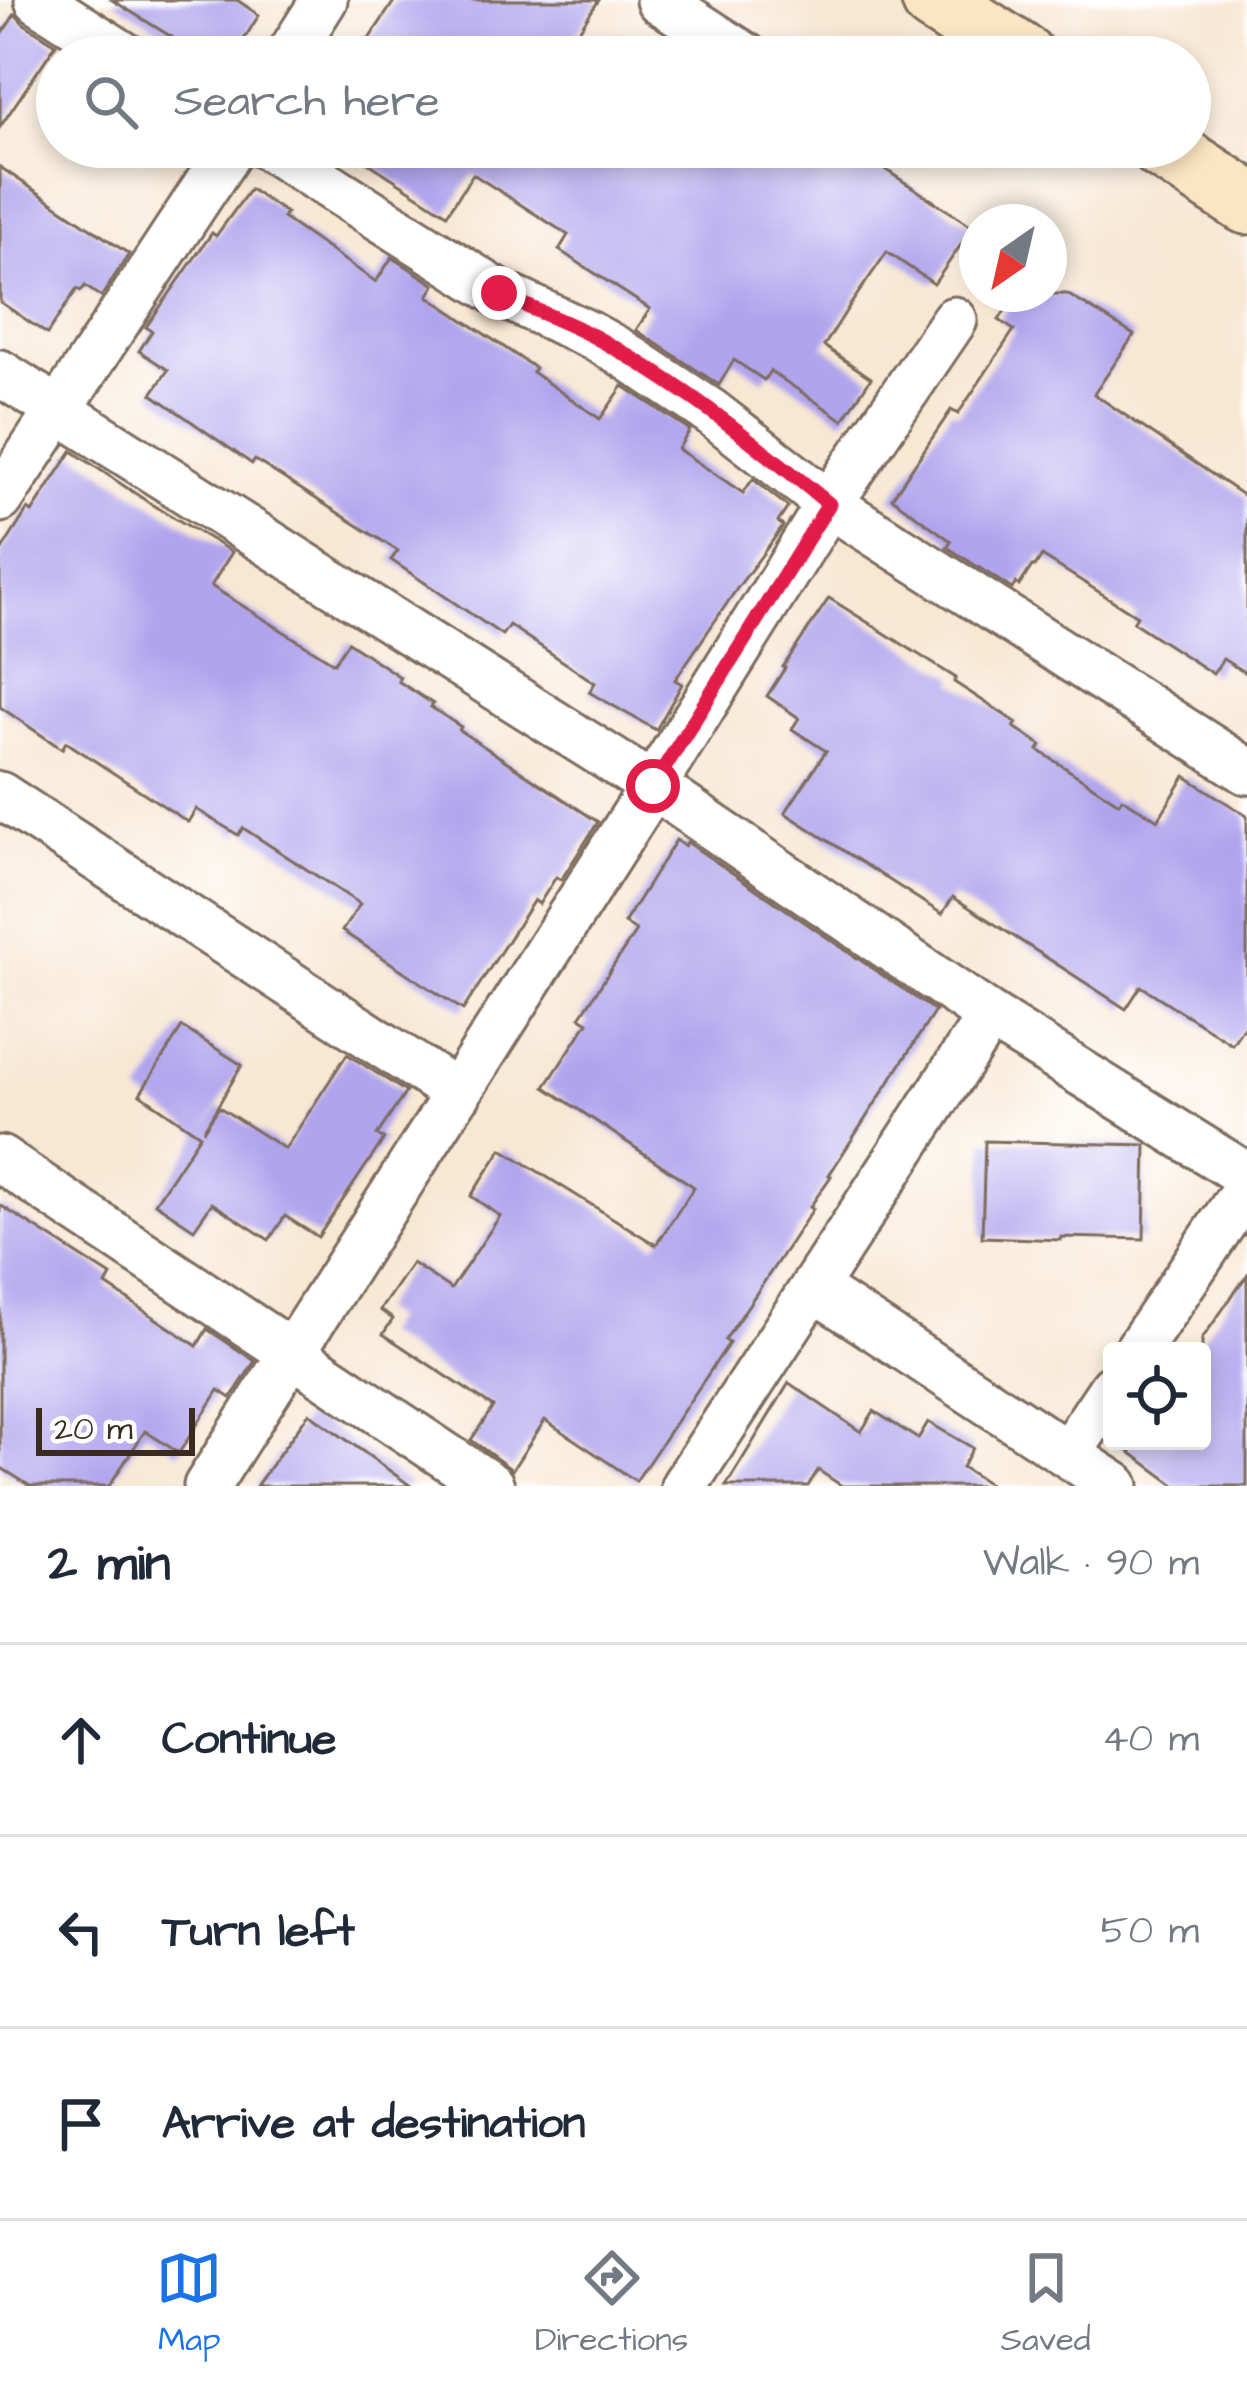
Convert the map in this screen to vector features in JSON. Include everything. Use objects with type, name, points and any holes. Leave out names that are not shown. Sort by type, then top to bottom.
[{"type":"street","points":[[38,0],[94,36]]},
{"type":"street","points":[[302,36],[324,0]]},
{"type":"street","points":[[659,0],[715,36]]},
{"type":"street","points":[[934,0],[990,36]]},
{"type":"street","points":[[0,499],[218,168]]},
{"type":"street","points":[[301,168],[499,293],[620,351],[711,412],[829,504],[1247,771]]},
{"type":"street","points":[[1194,168],[1247,202]]},
{"type":"street","points":[[207,1486],[829,504],[954,320]]},
{"type":"street","points":[[0,373],[653,786],[990,1016],[1247,1176]]},
{"type":"street","points":[[0,794],[458,1094]]},
{"type":"street","points":[[684,1486],[990,1016]]},
{"type":"street","points":[[0,1159],[491,1486]]},
{"type":"street","points":[[1143,1342],[1247,1187]]},
{"type":"street","points":[[815,1289],[1116,1486]]},
{"type":"street","points":[[1068,1454],[1103,1402]]},
{"type":"building","points":[[112,0],[237,0],[259,15],[246,36],[170,36]]},
{"type":"building","points":[[395,0],[599,0],[575,36],[371,36]]},
{"type":"building","points":[[15,14],[43,36],[36,36],[36,74],[0,127],[0,37]]},
{"type":"building","points":[[0,167],[129,254],[101,297],[85,286],[77,289],[47,334],[0,302]]},
{"type":"building","points":[[376,168],[883,168],[959,218],[959,247],[934,284],[887,252],[848,308],[824,346],[871,378],[843,420],[770,371],[764,380],[734,360],[719,385],[636,330],[650,309],[559,250],[568,235],[473,174],[447,214]]},
{"type":"building","points":[[250,189],[286,213],[283,218],[376,282],[392,257],[435,285],[428,296],[535,368],[532,372],[600,419],[623,386],[690,430],[678,449],[743,493],[753,479],[788,507],[778,522],[782,528],[675,680],[682,684],[656,730],[589,692],[595,683],[509,625],[502,635],[391,560],[398,551],[255,460],[252,464],[152,394],[168,370],[139,351],[152,331],[146,327],[212,233],[216,236]]},
{"type":"building","points":[[1067,294],[1134,335],[1094,394],[1247,498],[1247,674],[1223,659],[1213,674],[1133,622],[1137,616],[1042,556],[1012,589],[947,547],[951,541],[892,498],[951,410],[958,414],[1014,330],[999,320],[1004,312],[1067,312]]},
{"type":"building","points":[[72,451],[232,552],[211,586],[334,663],[348,642],[400,677],[398,681],[433,704],[459,730],[598,822],[561,880],[556,877],[539,904],[534,900],[463,1010],[342,931],[360,904],[243,828],[238,835],[196,809],[188,822],[66,742],[62,749],[0,707],[0,553]]},
{"type":"building","points":[[829,598],[956,678],[954,682],[1017,723],[1014,727],[1041,745],[1038,750],[1119,803],[1122,798],[1158,820],[1185,776],[1247,816],[1247,1022],[1232,1044],[1141,986],[1126,1009],[953,897],[942,914],[785,813],[826,751],[792,729],[799,718],[767,696]]},
{"type":"building","points":[[676,840],[685,846],[687,842],[935,1011],[829,1175],[813,1209],[725,1340],[729,1343],[636,1481],[545,1420],[512,1470],[471,1440],[493,1407],[383,1334],[393,1319],[380,1310],[412,1263],[451,1289],[500,1216],[471,1196],[502,1149],[656,1245],[694,1187],[545,1087],[588,1022],[580,1017],[636,931],[624,923]]},
{"type":"building","points":[[182,1027],[242,1065],[203,1131],[219,1107],[285,1149],[347,1054],[406,1092],[377,1135],[384,1139],[318,1237],[285,1216],[269,1240],[212,1203],[194,1229],[155,1203],[200,1135],[140,1094]]},
{"type":"building","points":[[985,1141],[1146,1145],[1144,1239],[982,1237]]},
{"type":"building","points":[[0,1205],[111,1276],[106,1285],[197,1346],[207,1329],[255,1361],[231,1398],[219,1390],[179,1453],[145,1431],[109,1486],[30,1486],[0,1467]]},
{"type":"building","points":[[1247,1275],[1247,1486],[1176,1486],[1127,1450],[1211,1450],[1211,1342],[1202,1339]]},
{"type":"building","points":[[789,1383],[861,1432],[874,1411],[918,1439],[928,1422],[973,1448],[962,1467],[992,1486],[842,1486],[818,1470],[808,1486],[726,1486]]},
{"type":"building","points":[[309,1413],[411,1486],[256,1486]]},
{"type":"route","points":[[499,293],[620,351],[774,458],[829,504],[653,786]]}]
